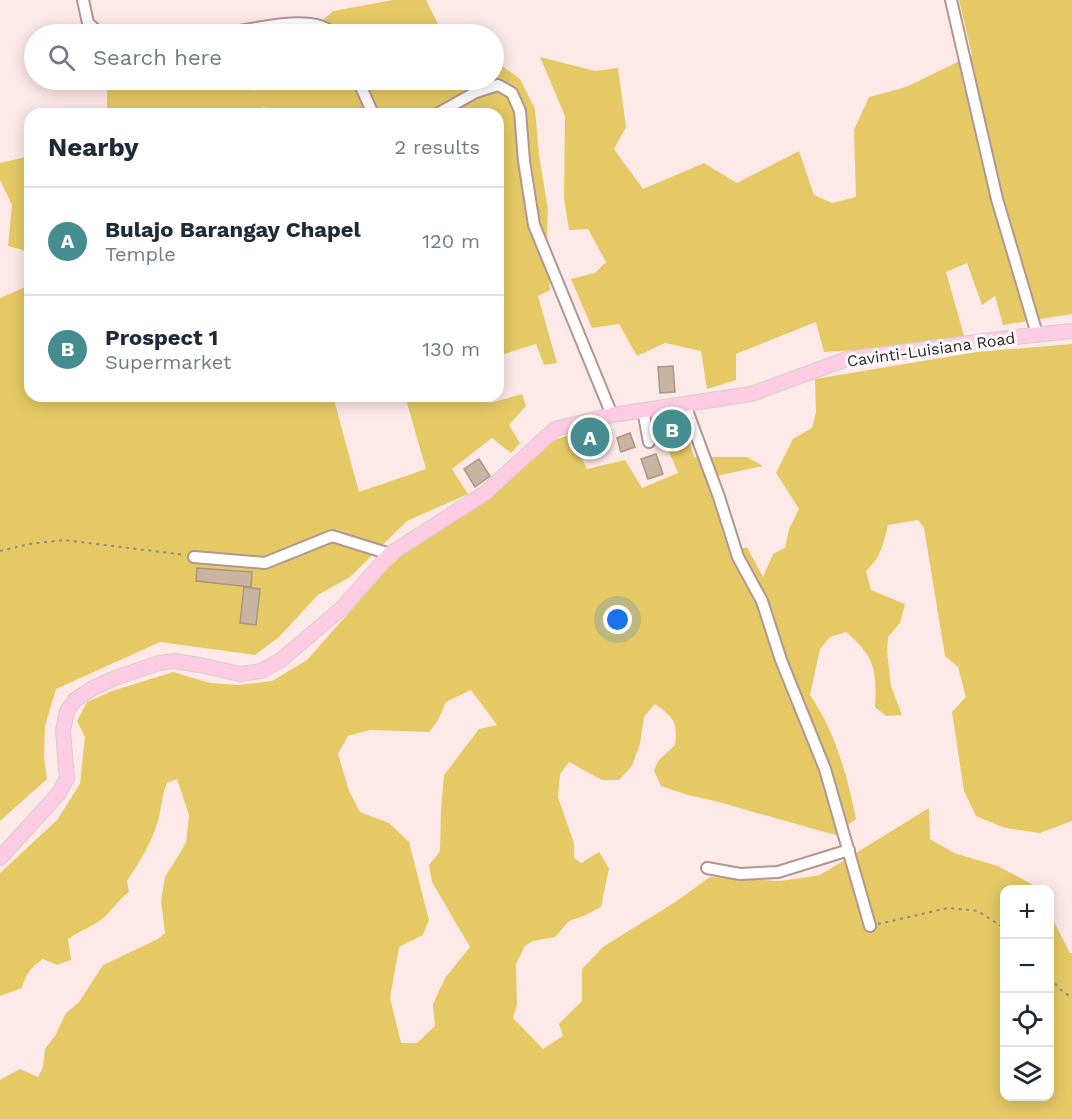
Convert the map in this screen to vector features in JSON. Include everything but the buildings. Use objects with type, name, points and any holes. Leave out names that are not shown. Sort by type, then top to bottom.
[{"type":"main road","name":"Cavinti-Luisiana Road","points":[[0,858],[59,794],[67,778],[63,731],[67,711],[75,700],[93,688],[115,678],[159,663],[174,661],[200,664],[240,674],[261,671],[281,660],[342,608],[390,554],[485,493],[555,429],[612,414],[750,394],[847,359],[1072,331]]},
{"type":"street","points":[[82,0],[89,24]]},
{"type":"street","points":[[951,0],[997,200],[1037,334]]},
{"type":"street","points":[[504,89],[512,93],[520,111],[524,162],[534,225],[612,414]]},
{"type":"street","points":[[362,90],[370,108]]},
{"type":"street","points":[[448,108],[483,90]]},
{"type":"street","points":[[685,405],[719,497],[738,557],[762,601],[782,660],[825,769],[870,926]]},
{"type":"street","points":[[643,410],[649,442]]},
{"type":"street","points":[[194,557],[265,563],[332,536],[390,554]]},
{"type":"street","points":[[706,868],[740,874],[778,872],[849,850]]},
{"type":"path","points":[[0,551],[29,544],[64,540],[194,557]]},
{"type":"path","points":[[870,926],[948,908],[978,911],[1000,925]]},
{"type":"path","points":[[1054,982],[1072,998]]},
{"type":"shaded area","points":[[393,0],[426,0],[438,24],[318,24],[333,11]]},
{"type":"shaded area","points":[[959,0],[1072,0],[1072,314],[1003,325],[995,296],[982,305],[967,263],[946,272],[966,343],[824,352],[816,322],[736,354],[736,380],[707,389],[701,351],[665,343],[637,356],[619,324],[592,328],[571,279],[595,273],[606,262],[588,229],[569,230],[564,198],[565,116],[540,57],[595,71],[618,68],[626,127],[614,149],[643,189],[704,163],[737,183],[799,151],[814,195],[832,203],[856,197],[854,130],[869,97],[906,87],[972,55]]},
{"type":"shaded area","points":[[504,67],[520,79],[535,109],[539,155],[548,210],[550,290],[538,296],[557,363],[544,365],[536,344],[504,354],[504,108],[107,108],[107,90],[504,90]]},
{"type":"shaded area","points":[[24,157],[24,250],[8,246],[12,205],[0,180],[0,163]]},
{"type":"shaded area","points":[[24,288],[24,402],[335,402],[359,492],[426,469],[407,402],[490,403],[504,402],[504,399],[522,394],[526,406],[509,425],[520,443],[511,453],[492,438],[452,469],[468,494],[407,521],[350,577],[318,595],[279,637],[255,655],[160,642],[56,689],[45,726],[44,758],[47,779],[0,821],[0,298]]},
{"type":"shaded area","points":[[1072,344],[1072,821],[1040,833],[1005,828],[976,816],[964,791],[952,712],[966,697],[958,667],[945,656],[924,528],[918,520],[888,525],[878,556],[866,571],[871,590],[905,604],[900,623],[888,637],[887,651],[891,686],[902,715],[886,716],[875,707],[872,665],[863,649],[846,632],[830,637],[820,649],[810,695],[834,739],[849,786],[856,819],[835,835],[661,786],[654,771],[658,761],[675,745],[676,731],[667,713],[655,704],[644,717],[640,744],[632,766],[619,780],[602,780],[569,762],[560,774],[558,797],[574,843],[574,858],[581,863],[599,852],[609,868],[601,907],[569,921],[555,937],[533,941],[525,946],[516,964],[517,1005],[513,1018],[543,1049],[563,1036],[559,1024],[582,1001],[582,969],[603,947],[710,877],[780,881],[820,875],[929,808],[930,839],[954,853],[998,866],[1033,885],[1000,885],[1000,1101],[1054,1101],[1054,922],[1072,953],[1072,1119],[0,1119],[0,1080],[20,1069],[38,1077],[43,1067],[45,1049],[55,1036],[66,1013],[79,1002],[103,965],[158,939],[165,933],[161,901],[165,877],[186,843],[189,815],[177,779],[167,783],[152,837],[127,881],[129,892],[102,919],[68,939],[71,960],[57,965],[43,959],[30,971],[22,988],[0,996],[0,873],[57,820],[80,784],[85,737],[77,721],[87,702],[112,691],[173,672],[210,683],[239,685],[272,681],[307,660],[391,565],[410,548],[485,501],[555,440],[570,434],[587,469],[625,460],[642,488],[678,473],[655,418],[681,414],[694,457],[747,457],[763,466],[707,478],[730,553],[747,547],[763,577],[773,554],[785,548],[789,529],[799,509],[776,473],[793,439],[812,428],[816,412],[815,379],[977,352]],"holes":[[[471,690],[497,725],[479,729],[444,775],[440,851],[429,865],[432,882],[470,947],[445,978],[433,1004],[435,1026],[417,1043],[401,1043],[390,998],[399,947],[423,935],[429,920],[409,842],[389,823],[360,812],[349,791],[338,754],[348,736],[370,730],[429,732],[437,722],[446,702]]]},
{"type":"place","name":"Prospect 1","points":[[672,429]]},
{"type":"place","name":"Bulajo Barangay Chapel","points":[[590,437]]}]
